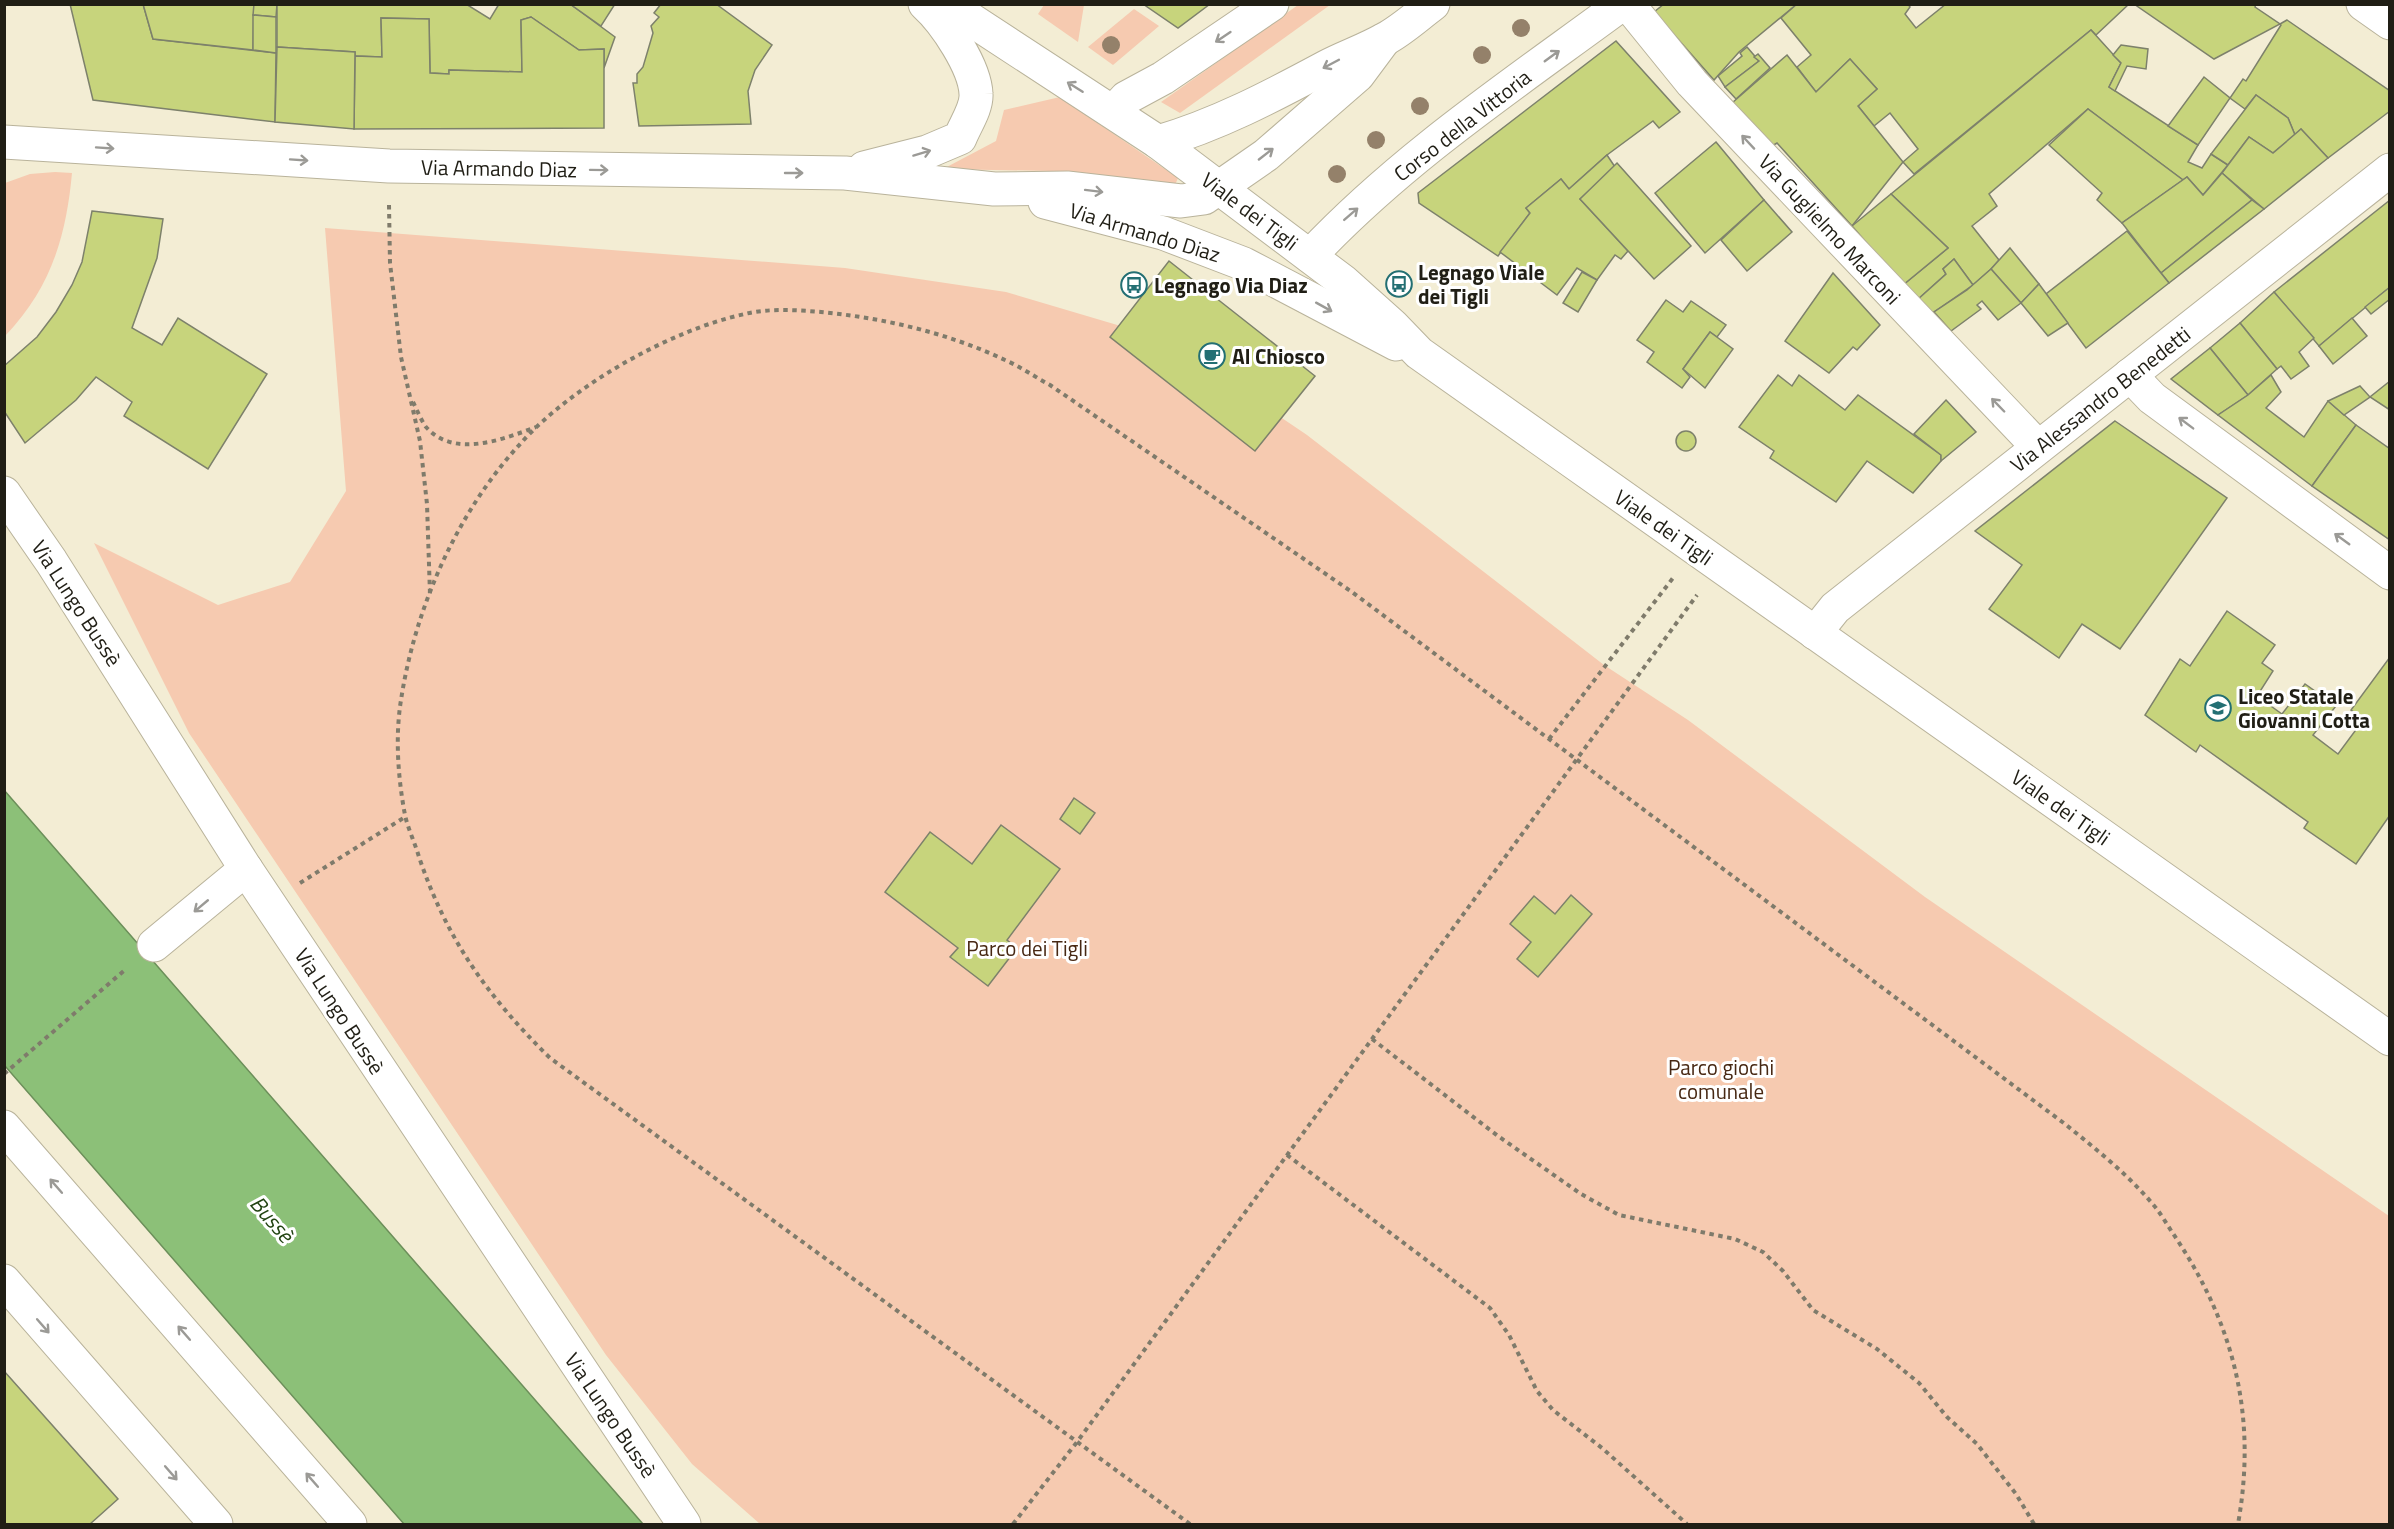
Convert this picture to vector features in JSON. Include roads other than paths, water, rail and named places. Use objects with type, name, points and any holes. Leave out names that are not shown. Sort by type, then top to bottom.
[{"type":"street","points":[[845,173],[927,152],[960,138],[975,103],[975,86],[956,44],[925,4]]},
{"type":"street","name":"Viale dei Tigli","points":[[947,4],[1114,111],[1158,142],[1310,256],[1392,325],[1419,353],[2390,1039]]},
{"type":"street","points":[[1114,111],[1126,98],[1164,78],[1272,4]]},
{"type":"street","points":[[1158,142],[1219,120],[1384,40],[1433,4]]},
{"type":"street","name":"Corso della Vittoria","points":[[1310,256],[1346,218],[1454,128],[1622,4]]},
{"type":"street","name":"Via Guglielmo Marconi","points":[[1628,4],[1692,83],[2038,447]]},
{"type":"street","points":[[2363,4],[2390,22]]},
{"type":"street","points":[[1219,188],[1266,155],[1358,75],[1384,40]]},
{"type":"street","name":"Via Armando Diaz","points":[[4,142],[389,166],[845,173],[994,189],[1067,188],[1181,201],[1204,198],[1219,188]]},
{"type":"street","points":[[4,162],[54,145]]},
{"type":"street","name":"Via Alessandro Benedetti","points":[[1815,633],[1835,608],[2390,170]]},
{"type":"street","name":"Via Armando Diaz","points":[[994,189],[1163,233],[1244,264],[1287,285],[1378,336],[1419,353]]},
{"type":"street","points":[[2130,375],[2152,398],[2390,573]]},
{"type":"street","name":"Via Lungo Bussè","points":[[4,493],[51,561],[246,869],[684,1524]]},
{"type":"street","points":[[154,945],[246,869]]},
{"type":"street","points":[[4,1126],[351,1524]]},
{"type":"street","points":[[4,1281],[216,1524]]},
{"type":"water","name":"Bussè","points":[[4,790],[643,1524],[404,1524],[5,1066]]},
{"type":"place","name":"Legnago Viale dei Tigli","points":[[1399,284]]},
{"type":"place","name":"Legnago Via Diaz","points":[[1134,285]]},
{"type":"place","name":"Al Chiosco","points":[[1212,356]]},
{"type":"place","name":"Liceo Statale Giovanni Cotta","points":[[2218,708]]},
{"type":"park label","name":"Parco dei Tigli","points":[[1027,948]]},
{"type":"park label","name":"Parco giochi comunale","points":[[1721,1079]]}]
